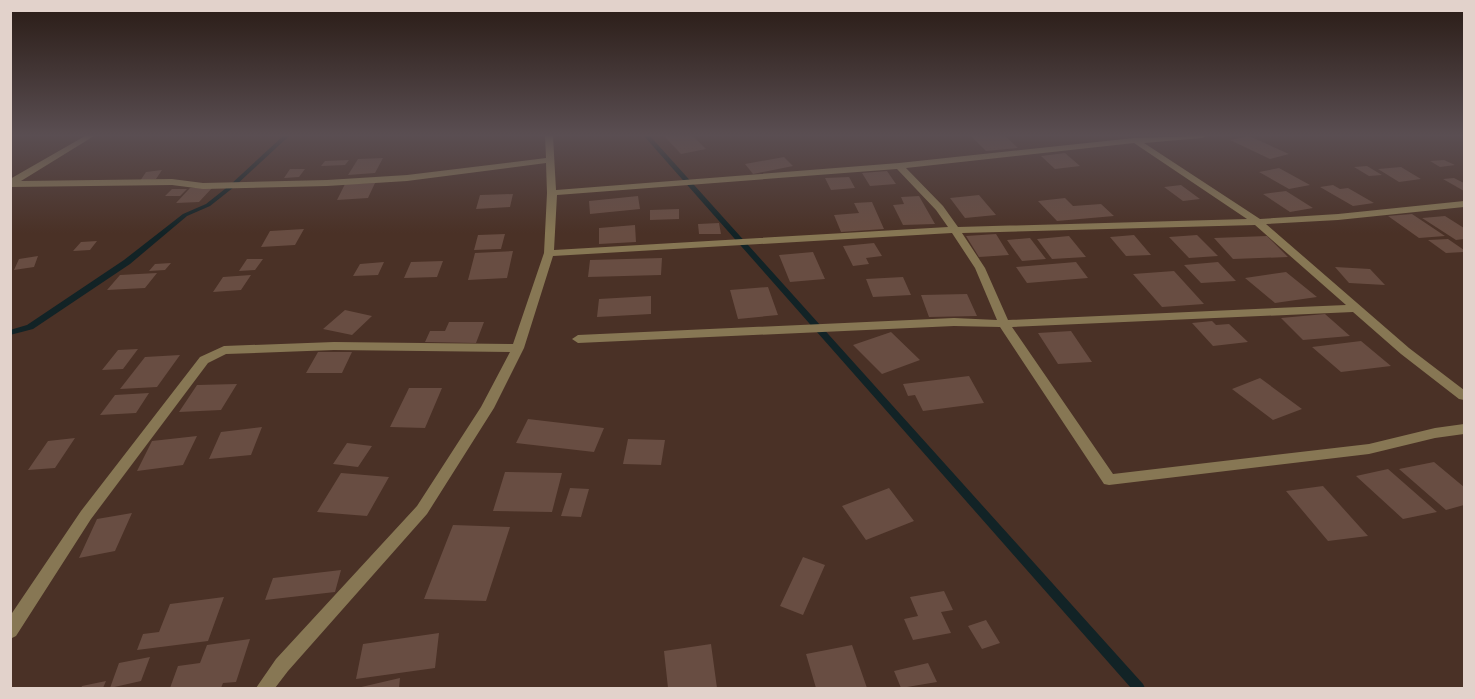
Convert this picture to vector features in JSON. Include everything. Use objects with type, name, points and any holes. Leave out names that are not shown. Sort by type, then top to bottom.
[{"type":"street","points":[[10,184],[36,169]]},
{"type":"street","points":[[10,184],[172,182],[213,186],[327,183],[407,178],[481,169]]},
{"type":"street","points":[[265,688],[282,665],[422,510],[486,408],[518,348],[549,253],[552,193],[550,169]]},
{"type":"street","points":[[552,193],[865,169]]},
{"type":"street","points":[[902,169],[940,208],[980,268],[1004,324],[1108,480],[1369,449],[1436,433],[1464,429]]},
{"type":"street","points":[[1178,169],[1257,222],[1405,351],[1464,396]]},
{"type":"street","points":[[549,253],[954,231],[1257,222],[1421,210],[1464,204]]},
{"type":"street","points":[[578,339],[954,322],[1004,324],[1356,308]]},
{"type":"street","points":[[10,631],[86,515],[204,360],[224,350],[235,349],[334,346],[518,348]]},
{"type":"building","points":[[290,169],[305,169],[299,177],[284,178]]},
{"type":"building","points":[[352,169],[377,169],[375,173],[348,175]]},
{"type":"building","points":[[749,169],[780,169],[753,174]]},
{"type":"building","points":[[1280,169],[1310,185],[1289,189],[1259,172]]},
{"type":"building","points":[[1357,169],[1371,169],[1382,175],[1369,176]]},
{"type":"building","points":[[1378,169],[1404,169],[1421,179],[1399,182]]},
{"type":"building","points":[[162,170],[156,179],[140,181],[146,172]]},
{"type":"building","points":[[887,171],[896,184],[870,186],[862,173]]},
{"type":"building","points":[[849,177],[855,188],[831,190],[825,178]]},
{"type":"building","points":[[1454,178],[1464,183],[1464,191],[1443,179]]},
{"type":"building","points":[[375,183],[368,198],[337,200],[345,184]]},
{"type":"building","points":[[1181,185],[1200,199],[1183,201],[1164,187]]},
{"type":"building","points":[[1333,185],[1340,189],[1348,188],[1374,203],[1353,206],[1320,187]]},
{"type":"building","points":[[190,188],[212,188],[199,202],[176,203]]},
{"type":"building","points":[[172,189],[187,189],[180,196],[165,196]]},
{"type":"building","points":[[1286,191],[1313,208],[1290,212],[1263,194]]},
{"type":"building","points":[[513,194],[510,207],[476,209],[480,195]]},
{"type":"building","points":[[979,195],[996,215],[965,218],[950,198]]},
{"type":"building","points":[[638,196],[640,209],[590,214],[589,201]]},
{"type":"building","points":[[919,196],[935,224],[903,225],[893,205],[904,204],[901,197]]},
{"type":"building","points":[[1065,198],[1073,206],[1101,204],[1114,216],[1057,221],[1038,201]]},
{"type":"building","points":[[872,202],[884,229],[841,232],[834,215],[859,213],[854,203]]},
{"type":"building","points":[[679,209],[679,219],[650,220],[650,210]]},
{"type":"building","points":[[1412,214],[1445,236],[1419,238],[1388,216]]},
{"type":"building","points":[[1445,216],[1464,228],[1464,239],[1456,240],[1422,218]]},
{"type":"building","points":[[719,223],[721,234],[699,234],[698,224]]},
{"type":"building","points":[[635,225],[636,242],[599,244],[599,228]]},
{"type":"building","points":[[304,229],[295,245],[261,247],[270,231]]},
{"type":"building","points":[[505,234],[501,249],[474,250],[478,235]]},
{"type":"building","points":[[996,234],[1009,255],[979,257],[966,236]]},
{"type":"building","points":[[1134,235],[1151,255],[1126,256],[1110,237]]},
{"type":"building","points":[[1197,235],[1218,256],[1189,258],[1169,237]]},
{"type":"building","points":[[1069,236],[1086,257],[1052,259],[1037,239]]},
{"type":"building","points":[[1267,236],[1288,257],[1233,259],[1214,238]]},
{"type":"building","points":[[1030,238],[1046,259],[1022,261],[1007,240]]},
{"type":"building","points":[[1448,239],[1464,252],[1446,253],[1428,240]]},
{"type":"building","points":[[97,241],[90,250],[73,251],[81,242]]},
{"type":"building","points":[[874,243],[882,256],[866,258],[869,264],[853,266],[843,246]]},
{"type":"building","points":[[513,251],[507,278],[468,280],[475,253]]},
{"type":"building","points":[[813,252],[825,279],[790,282],[779,255]]},
{"type":"building","points":[[38,256],[34,267],[14,270],[19,259]]},
{"type":"building","points":[[662,258],[661,275],[588,277],[590,260]]},
{"type":"building","points":[[247,259],[263,259],[255,270],[239,271]]},
{"type":"building","points":[[443,261],[437,277],[404,278],[411,262]]},
{"type":"building","points":[[384,262],[378,275],[353,276],[360,264]]},
{"type":"building","points":[[1076,262],[1088,278],[1027,283],[1016,267]]},
{"type":"building","points":[[1218,262],[1236,281],[1201,283],[1184,265]]},
{"type":"building","points":[[171,263],[165,270],[149,271],[155,264]]},
{"type":"building","points":[[1335,267],[1370,269],[1385,285],[1349,283]]},
{"type":"building","points":[[1174,271],[1204,304],[1162,307],[1133,274]]},
{"type":"building","points":[[1286,272],[1317,297],[1275,303],[1245,278]]},
{"type":"building","points":[[157,273],[145,288],[107,290],[120,275]]},
{"type":"building","points":[[251,275],[241,290],[213,292],[223,277]]},
{"type":"building","points":[[903,277],[911,295],[873,297],[866,279]]},
{"type":"building","points":[[768,287],[778,315],[738,319],[730,290]]},
{"type":"building","points":[[967,294],[977,316],[929,317],[921,295]]},
{"type":"building","points":[[651,296],[651,314],[597,317],[599,299]]},
{"type":"building","points":[[345,310],[372,316],[352,335],[323,329]]},
{"type":"building","points":[[1325,314],[1350,336],[1303,340],[1281,318]]},
{"type":"building","points":[[1212,321],[1216,325],[1229,324],[1248,342],[1213,346],[1192,323]]},
{"type":"building","points":[[449,322],[484,322],[476,343],[425,342],[430,331],[445,331]]},
{"type":"building","points":[[1071,331],[1092,362],[1058,364],[1038,333]]},
{"type":"building","points":[[891,332],[920,360],[882,374],[853,345]]},
{"type":"building","points":[[1361,341],[1391,366],[1341,372],[1312,347]]},
{"type":"building","points":[[138,349],[123,369],[102,370],[118,350]]},
{"type":"building","points":[[318,352],[352,352],[342,373],[306,373]]},
{"type":"building","points":[[180,355],[157,387],[120,389],[145,357]]},
{"type":"building","points":[[969,376],[984,403],[923,411],[915,395],[908,396],[903,384]]},
{"type":"building","points":[[1260,378],[1302,409],[1273,420],[1232,389]]},
{"type":"building","points":[[237,384],[221,410],[179,412],[197,385]]},
{"type":"building","points":[[409,388],[442,388],[425,428],[390,427]]},
{"type":"building","points":[[149,393],[136,413],[100,415],[115,395]]},
{"type":"building","points":[[528,419],[604,428],[594,452],[516,443]]},
{"type":"building","points":[[262,427],[251,455],[209,459],[221,432]]},
{"type":"building","points":[[197,436],[183,465],[137,471],[152,441]]},
{"type":"building","points":[[75,438],[55,468],[28,470],[48,441]]},
{"type":"building","points":[[628,439],[665,440],[661,465],[623,464]]},
{"type":"building","points":[[347,443],[372,446],[358,467],[333,464]]},
{"type":"building","points":[[1434,462],[1464,487],[1464,505],[1446,510],[1399,469]]},
{"type":"building","points":[[1388,469],[1437,512],[1403,519],[1356,476]]},
{"type":"building","points":[[505,472],[562,473],[552,512],[493,511]]},
{"type":"building","points":[[341,473],[389,477],[367,516],[317,512]]},
{"type":"building","points":[[1323,486],[1368,536],[1328,541],[1286,491]]},
{"type":"building","points":[[570,488],[589,489],[581,517],[561,516]]},
{"type":"building","points":[[889,488],[914,521],[866,540],[842,506]]},
{"type":"building","points":[[132,513],[115,551],[79,558],[97,519]]},
{"type":"building","points":[[453,525],[510,527],[486,601],[424,599]]},
{"type":"building","points":[[803,557],[825,565],[803,615],[780,606]]},
{"type":"building","points":[[341,570],[335,592],[265,600],[273,578]]},
{"type":"building","points":[[944,591],[953,610],[941,612],[951,633],[913,640],[904,619],[918,616],[910,597]]},
{"type":"building","points":[[224,597],[208,641],[137,650],[143,634],[159,632],[170,604]]},
{"type":"building","points":[[986,620],[1000,643],[982,649],[968,626]]},
{"type":"building","points":[[439,633],[435,668],[356,679],[363,644]]},
{"type":"building","points":[[250,639],[236,682],[223,683],[221,688],[170,688],[178,666],[200,663],[207,645]]},
{"type":"building","points":[[711,644],[717,688],[668,688],[664,651]]},
{"type":"building","points":[[852,645],[867,688],[816,688],[806,654]]},
{"type":"building","points":[[150,657],[141,681],[110,688],[119,663]]},
{"type":"building","points":[[928,663],[937,682],[901,688],[894,671]]},
{"type":"building","points":[[400,678],[399,688],[357,688]]},
{"type":"building","points":[[106,681],[103,688],[81,688],[82,686]]},
{"type":"waterway","points":[[10,333],[30,327],[127,262],[185,215],[208,205],[251,169]]},
{"type":"waterway","points":[[676,169],[1139,688]]}]
